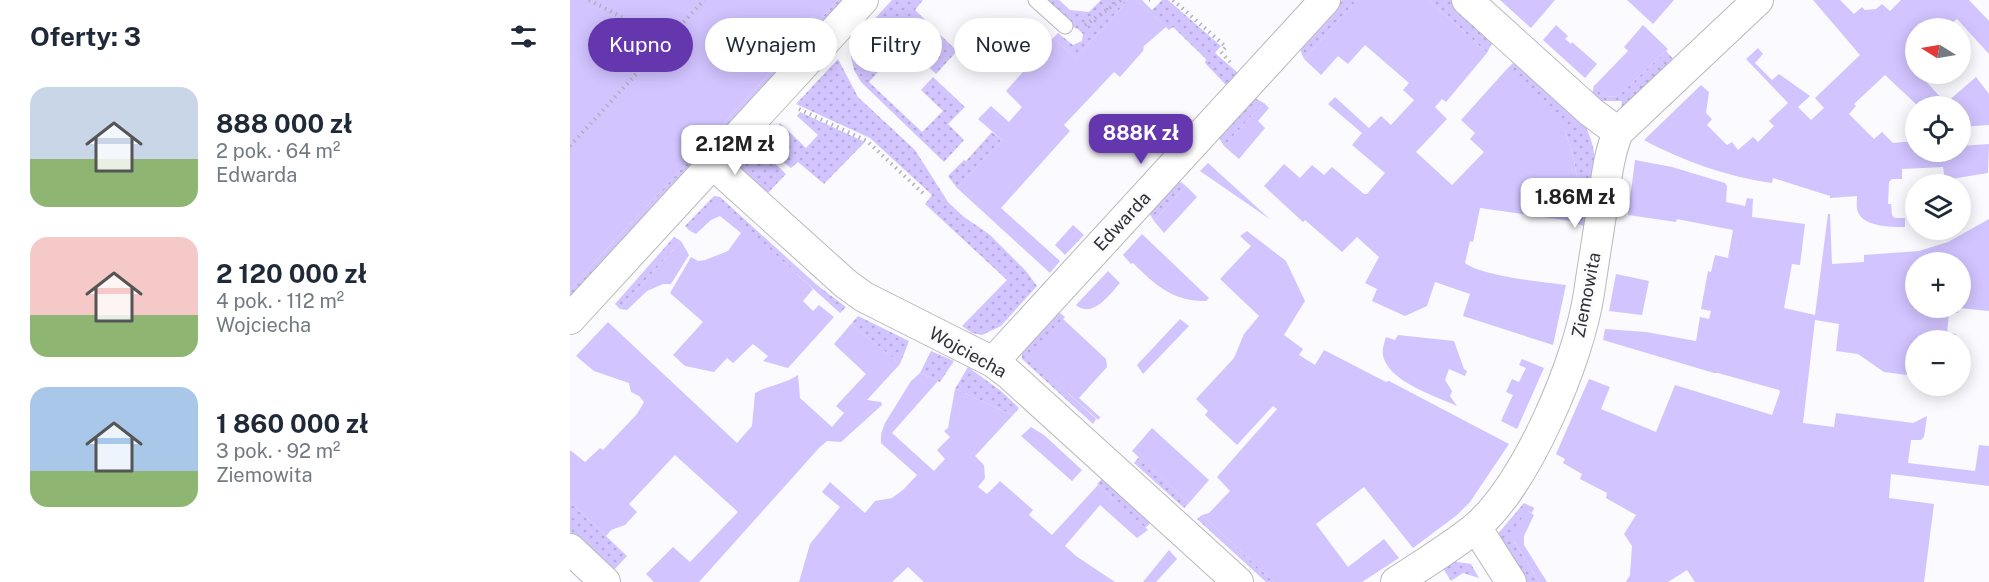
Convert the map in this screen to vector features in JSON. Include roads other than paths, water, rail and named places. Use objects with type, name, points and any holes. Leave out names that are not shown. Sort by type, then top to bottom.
[{"type":"street","points":[[570,319],[863,0]]},
{"type":"street","name":"Edwarda","points":[[993,362],[1325,0]]},
{"type":"street","points":[[1467,0],[1591,112],[1618,132]]},
{"type":"street","name":"Ziemowita","points":[[1396,582],[1476,527],[1508,489],[1532,449],[1556,400],[1570,364],[1588,302],[1609,159],[1618,132],[1758,0]]},
{"type":"street","name":"Wojciecha","points":[[713,164],[846,284],[864,297],[993,362],[1041,401],[1238,582]]},
{"type":"street","points":[[1476,527],[1511,582]]},
{"type":"street","points":[[570,549],[605,582]]},
{"type":"lane","points":[[1036,0],[1065,26]]}]
